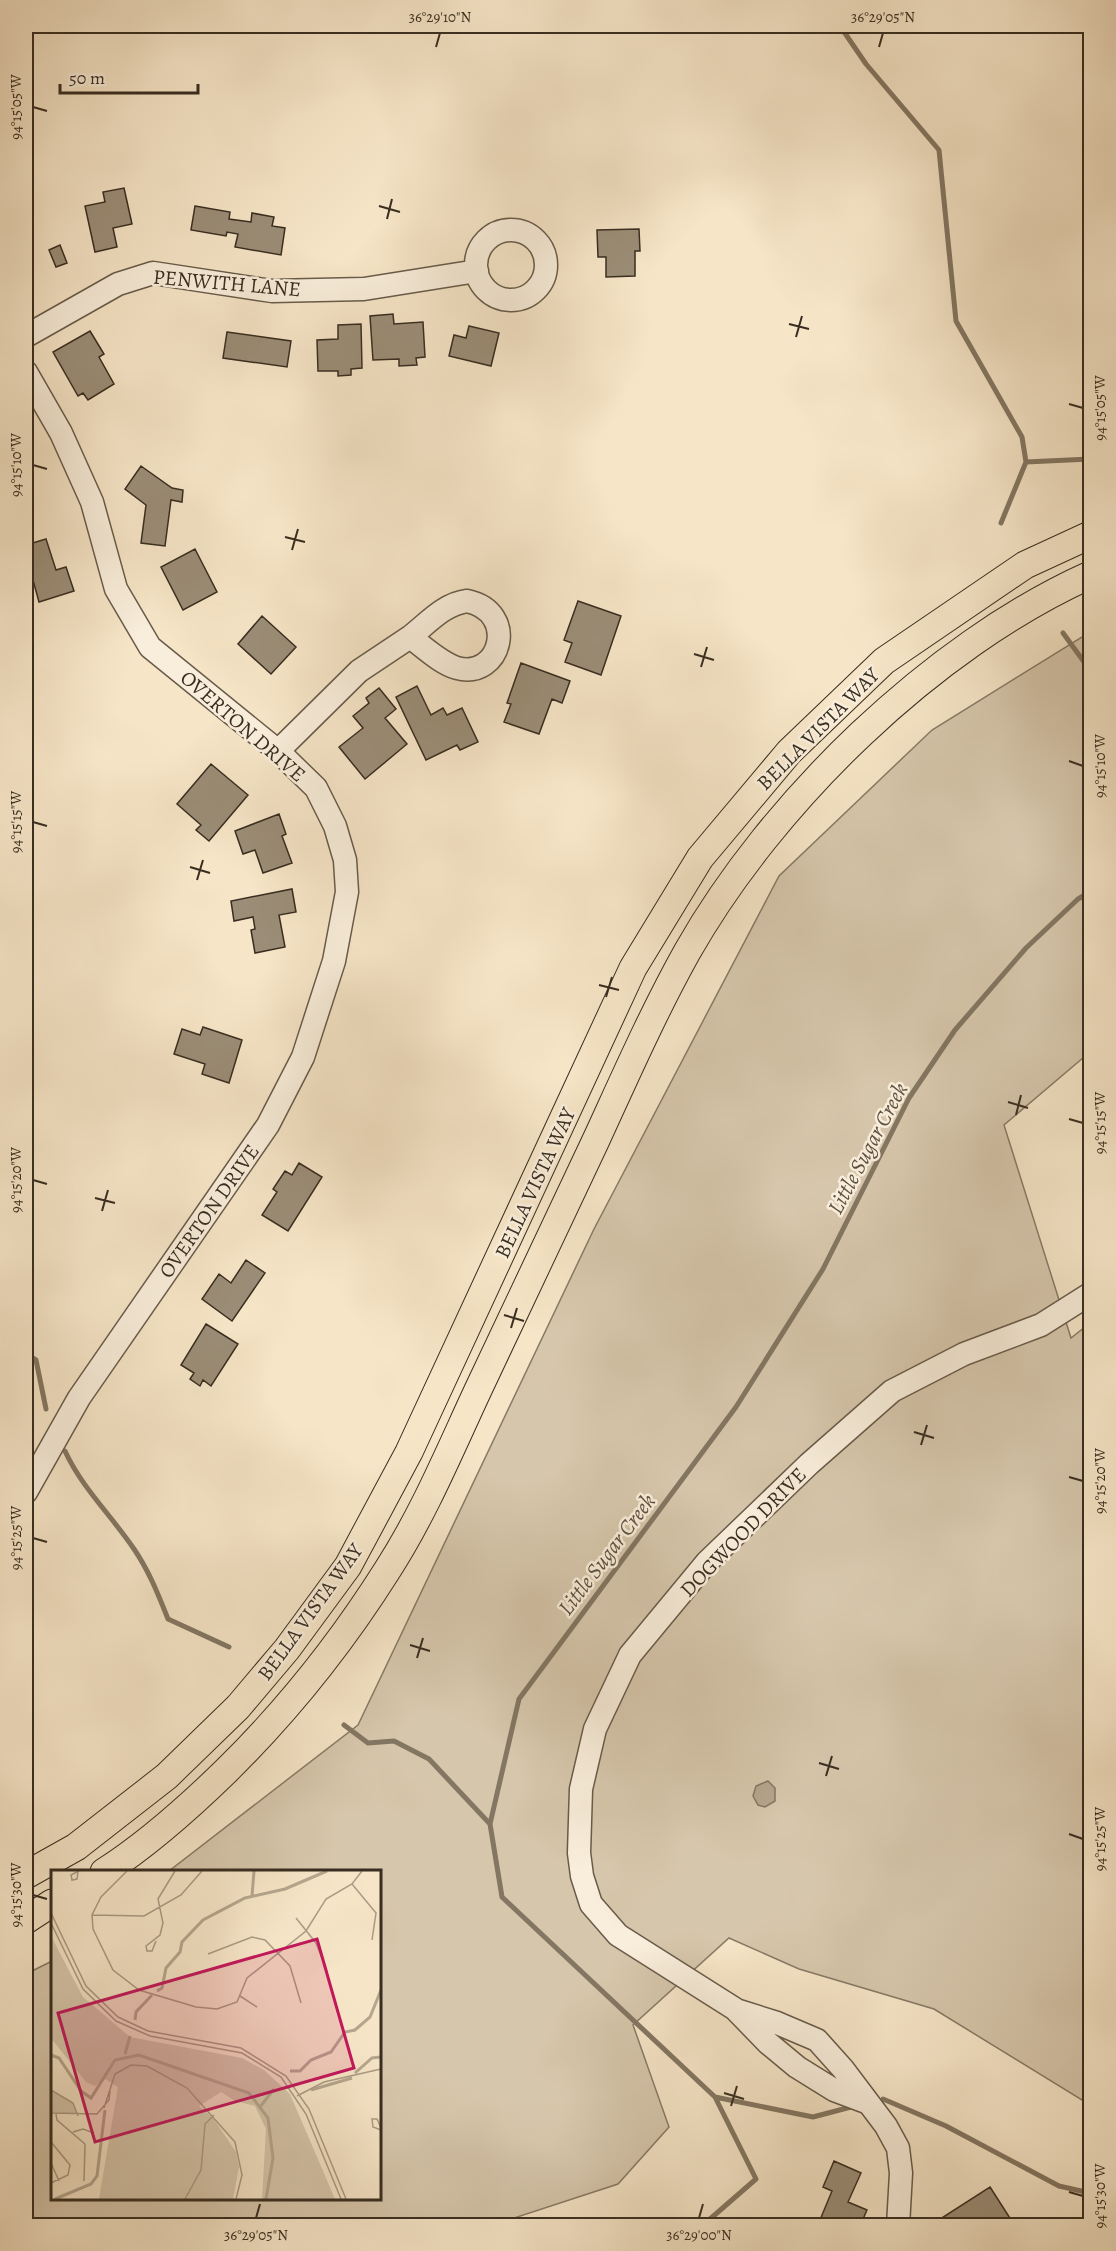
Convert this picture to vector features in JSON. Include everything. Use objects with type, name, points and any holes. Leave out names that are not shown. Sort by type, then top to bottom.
[{"type":"main road","points":[[1025,565],[1090,518]]},
{"type":"main road","name":"BELLA VISTA WAY","points":[[26,1875],[76,1847],[167,1776],[238,1707],[287,1649],[348,1566],[414,1442],[633,968],[700,858],[789,752],[885,661],[1025,565],[1090,535]]},
{"type":"main road","name":"BELLA VISTA WAY","points":[[107,1870],[194,1802],[260,1738],[333,1652],[390,1566],[439,1473],[644,1037],[688,951],[746,862],[812,782],[885,711],[968,647],[1026,610],[1090,575]]},
{"type":"main road","points":[[26,1920],[51,1904]]},
{"type":"street","name":"PENWITH LANE","points":[[26,336],[118,284],[153,273],[272,291],[364,289],[477,271]]},
{"type":"street","name":"OVERTON DRIVE","points":[[26,372],[62,433],[92,502],[116,589],[150,647],[278,751],[316,788],[335,826],[345,860],[347,892],[334,961],[303,1057],[268,1125],[78,1398],[26,1492]]},
{"type":"street","points":[[278,751],[359,671],[410,637]]},
{"type":"street","name":"DOGWOOD DRIVE","points":[[866,2102],[834,2090],[797,2067],[768,2043],[735,2009],[618,1935],[591,1904],[582,1876],[579,1853],[584,1779],[595,1729],[630,1655],[707,1562],[809,1464],[892,1390],[964,1354],[1041,1325],[1090,1294]]},
{"type":"street","name":"DOGWOOD DRIVE","points":[[735,2009],[817,2040],[843,2069],[886,2126],[897,2148],[901,2173],[898,2226]]},
{"type":"shaded area","points":[[1090,632],[1090,1052],[1004,1125],[1071,1338],[1090,1323],[1090,2105],[934,2009],[799,1969],[729,1938],[633,2025],[669,2127],[618,2184],[493,2225],[26,2225],[26,1974],[51,1962],[51,2200],[381,2200],[381,1870],[170,1870],[358,1725],[594,1229],[779,876],[932,730]]},
{"type":"shaded area","points":[[768,1781],[775,1788],[775,1801],[765,1807],[758,1805],[753,1796],[756,1786]]},
{"type":"building","points":[[124,188],[132,224],[113,228],[117,247],[95,252],[85,206],[105,202],[103,192]]},
{"type":"building","points":[[195,206],[230,212],[229,219],[251,222],[252,213],[274,217],[272,226],[285,228],[281,255],[235,247],[238,234],[227,232],[226,236],[191,230]]},
{"type":"building","points":[[639,229],[640,251],[635,251],[635,276],[606,277],[606,257],[598,257],[597,230]]},
{"type":"building","points":[[60,245],[67,263],[56,267],[49,250]]},
{"type":"building","points":[[393,314],[394,324],[423,322],[425,357],[416,358],[417,365],[399,366],[399,359],[373,360],[370,316]]},
{"type":"building","points":[[361,324],[362,368],[351,369],[351,375],[338,376],[338,371],[318,371],[317,340],[338,339],[338,325]]},
{"type":"building","points":[[469,326],[499,333],[491,366],[449,356],[454,335],[466,338]]},
{"type":"building","points":[[90,331],[104,354],[99,357],[114,384],[88,400],[83,393],[78,396],[53,352]]},
{"type":"building","points":[[227,332],[291,341],[287,367],[223,358]]},
{"type":"building","points":[[141,466],[172,488],[183,490],[182,502],[171,500],[165,546],[141,543],[146,505],[125,489]]},
{"type":"building","points":[[46,539],[56,570],[66,567],[74,591],[39,602],[33,580],[26,581],[26,545]]},
{"type":"building","points":[[195,549],[217,592],[183,610],[161,567]]},
{"type":"building","points":[[578,601],[621,616],[601,675],[565,662],[572,643],[564,640]]},
{"type":"building","points":[[262,616],[296,647],[271,674],[238,644]]},
{"type":"building","points":[[521,663],[570,681],[562,703],[552,699],[539,734],[504,722],[511,704],[507,703]]},
{"type":"building","points":[[417,686],[431,715],[443,708],[447,715],[462,708],[478,742],[460,750],[457,745],[426,760],[396,697]]},
{"type":"building","points":[[379,688],[396,709],[385,718],[407,744],[365,779],[339,747],[363,728],[353,716],[369,703],[366,698]]},
{"type":"building","points":[[211,764],[248,795],[209,841],[196,830],[201,825],[177,804]]},
{"type":"building","points":[[279,814],[286,834],[282,836],[292,863],[263,873],[255,850],[243,854],[235,831]]},
{"type":"building","points":[[292,889],[296,912],[279,915],[285,947],[255,953],[251,930],[255,929],[253,917],[234,921],[231,901]]},
{"type":"building","points":[[203,1027],[242,1040],[229,1083],[202,1074],[205,1064],[174,1054],[182,1029],[200,1035]]},
{"type":"building","points":[[299,1163],[322,1177],[288,1231],[262,1215],[277,1192],[273,1189],[285,1171],[292,1175]]},
{"type":"building","points":[[246,1260],[265,1273],[232,1321],[202,1299],[219,1274],[231,1283]]},
{"type":"building","points":[[206,1324],[238,1344],[211,1386],[203,1380],[200,1386],[190,1379],[194,1373],[181,1365]]},
{"type":"building","points":[[834,2161],[861,2173],[848,2202],[867,2210],[860,2226],[831,2226],[820,2220],[832,2191],[823,2187]]},
{"type":"building","points":[[990,2187],[1015,2226],[940,2226],[937,2221]]},
{"type":"waterway","points":[[840,26],[866,64],[939,150],[956,321],[1022,437],[1026,462],[1001,523]]},
{"type":"waterway","points":[[1026,462],[1090,459]]},
{"type":"waterway","points":[[1063,633],[1090,670]]},
{"type":"waterway","name":"Little Sugar Creek","points":[[702,2226],[756,2179],[715,2097],[502,1897],[490,1824],[519,1699],[736,1407],[823,1269],[909,1098],[955,1030],[1026,948],[1078,899],[1090,892]]},
{"type":"waterway","points":[[26,1354],[36,1360],[46,1409]]},
{"type":"waterway","points":[[65,1451],[80,1477],[139,1557],[168,1619],[229,1647]]},
{"type":"waterway","points":[[344,1725],[368,1743],[394,1741],[429,1759],[490,1824]]},
{"type":"waterway","points":[[715,2097],[813,2117],[851,2107]]},
{"type":"waterway","points":[[883,2099],[946,2126],[1059,2186],[1090,2193]]}]
